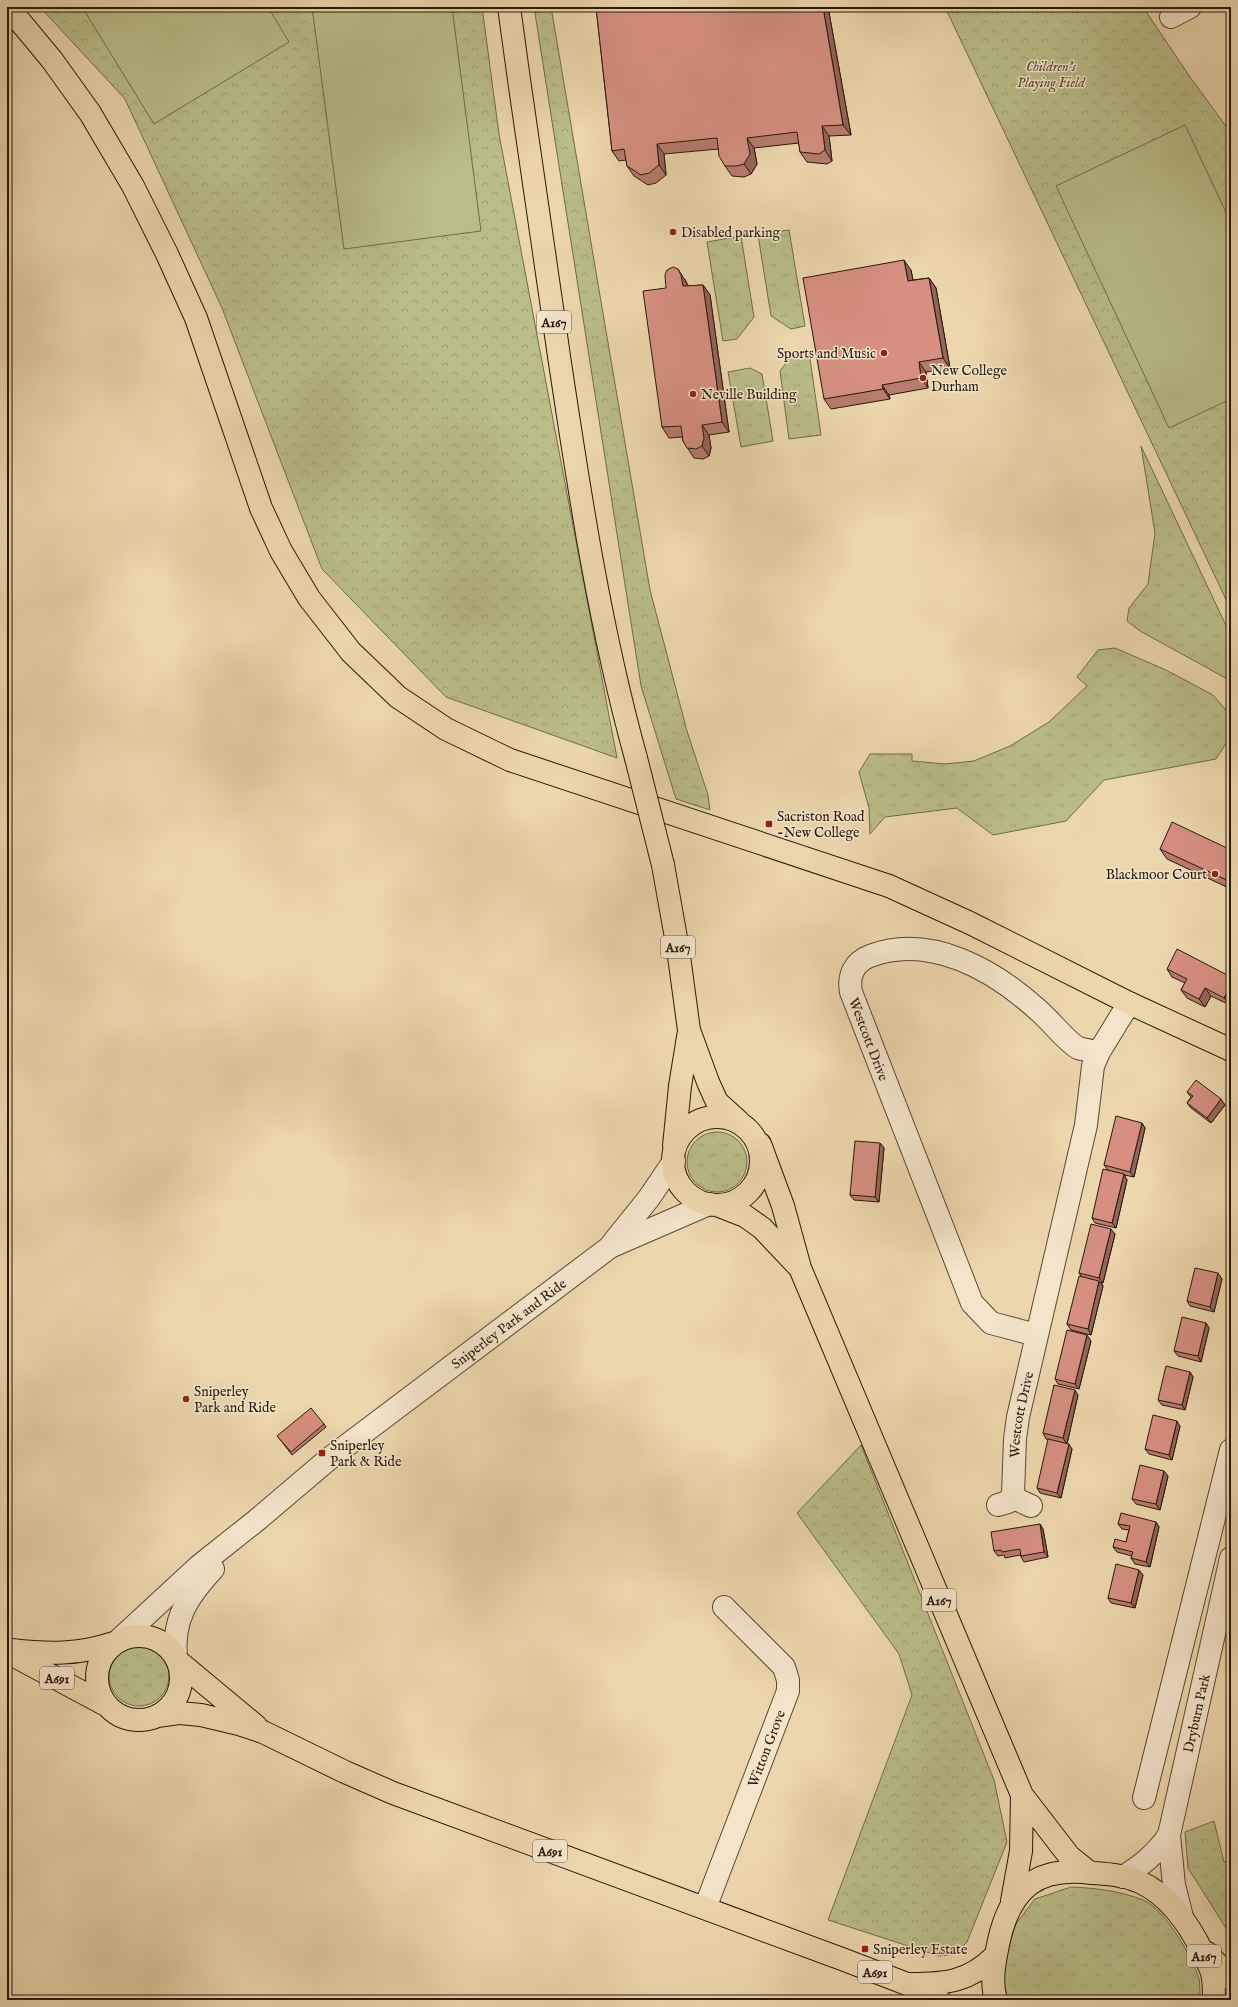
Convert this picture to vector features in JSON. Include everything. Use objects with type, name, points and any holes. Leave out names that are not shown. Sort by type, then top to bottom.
[{"type":"main road","points":[[8,7],[52,60],[90,114],[133,186],[196,318],[261,508],[281,550],[309,598],[351,652],[398,697],[446,729],[510,760],[889,886],[970,923],[1129,1003],[1231,1050]]},
{"type":"main road","name":"A167","points":[[509,7],[583,517],[606,636],[623,713],[663,865],[678,949],[689,1030],[717,1102],[739,1122]]},
{"type":"main road","name":"A167","points":[[673,1157],[680,1086],[689,1030]]},
{"type":"main road","points":[[704,1118],[729,1118],[739,1122],[751,1132],[760,1144],[763,1162],[758,1178],[747,1194],[735,1201],[713,1205],[692,1198],[682,1188],[674,1173],[673,1157],[681,1136],[692,1124],[704,1118]]},
{"type":"main road","name":"A167","points":[[760,1144],[783,1206],[800,1268],[1022,1795],[1069,1856],[1089,1872]]},
{"type":"main road","name":"A167","points":[[713,1205],[745,1216],[762,1228],[800,1268]]},
{"type":"main road","points":[[140,1635],[156,1639],[168,1646],[177,1660],[181,1682],[177,1696],[168,1708],[156,1716],[142,1720],[133,1720],[118,1715],[106,1705],[98,1691],[96,1682],[97,1666],[103,1654],[117,1641],[140,1635]]},
{"type":"main road","name":"A691","points":[[7,1650],[76,1653],[117,1641]]},
{"type":"main road","name":"A691","points":[[7,1650],[106,1705]]},
{"type":"main road","name":"A691","points":[[177,1660],[263,1732]]},
{"type":"main road","name":"A691","points":[[156,1716],[179,1713],[201,1715],[263,1732],[344,1772],[393,1793],[907,1984],[939,2000]]},
{"type":"main road","name":"A167","points":[[996,2000],[994,1976],[995,1956],[1003,1921],[1012,1901],[1021,1851],[1022,1795]]},
{"type":"main road","name":"A167","points":[[1012,1901],[1024,1887],[1057,1872],[1089,1872],[1123,1877],[1140,1882],[1158,1894],[1188,1924],[1212,1972],[1214,2000]]},
{"type":"main road","points":[[1198,1944],[1231,1979]]},
{"type":"main road","name":"A691","points":[[907,1984],[936,1984],[959,1980],[977,1972],[995,1956]]},
{"type":"street","name":"Westcott Drive","points":[[1036,1335],[991,1323],[972,1303],[851,992],[850,978],[858,963],[868,956],[895,948],[925,949],[948,955],[969,963],[1013,988],[1037,1009],[1071,1043],[1079,1048],[1099,1052]]},
{"type":"street","name":"Westcott Drive","points":[[1031,1506],[1018,1500],[1006,1500],[1018,1417],[1086,1125],[1093,1066],[1099,1052],[1129,1003]]},
{"type":"street","points":[[610,1247],[649,1198],[673,1157]]},
{"type":"street","points":[[610,1247],[713,1205]]},
{"type":"street","name":"Sniperley Park and Ride","points":[[257,1520],[336,1454],[610,1247]]},
{"type":"street","name":"Dryburn Park","points":[[1144,1798],[1231,1450]]},
{"type":"street","points":[[117,1641],[199,1566],[257,1520]]},
{"type":"street","points":[[177,1660],[176,1633],[181,1613],[188,1599],[257,1520]]},
{"type":"street","name":"Dryburn Park","points":[[1182,1917],[1174,1885],[1169,1835],[1231,1558]]},
{"type":"street","points":[[1197,1583],[1223,1590]]},
{"type":"street","name":"Witton Grove","points":[[705,1908],[788,1691],[788,1680],[784,1667],[724,1607]]},
{"type":"street","name":"Dryburn Park","points":[[1123,1877],[1148,1860],[1159,1850],[1169,1835]]},
{"type":"green space","points":[[40,7],[482,7],[499,134],[617,758],[446,697],[322,569],[222,308],[125,99]]},
{"type":"green space","points":[[82,7],[268,7],[289,42],[154,124]]},
{"type":"green space","points":[[312,7],[452,7],[481,231],[344,249]]},
{"type":"green space","points":[[534,7],[551,7],[650,590],[687,731],[708,795],[710,810],[676,799],[641,686]]},
{"type":"green space","name":"Children's Playing Field","points":[[945,7],[1143,7],[1190,77],[1231,133],[1231,610]]},
{"type":"green space","points":[[1185,125],[1231,223],[1231,399],[1169,428],[1056,186]]},
{"type":"green space","points":[[789,230],[805,326],[791,329],[771,316],[758,235]]},
{"type":"green space","points":[[741,236],[754,317],[737,339],[723,341],[707,242]]},
{"type":"green space","points":[[809,352],[821,435],[789,439],[780,371],[793,354]]},
{"type":"green space","points":[[750,368],[762,374],[773,441],[741,447],[728,372]]},
{"type":"green space","points":[[1141,446],[1231,636],[1231,681],[1140,631],[1127,621],[1129,608],[1148,584],[1155,533]]},
{"type":"green space","points":[[1115,648],[1166,670],[1213,695],[1231,716],[1231,736],[1216,759],[1104,780],[1066,821],[993,835],[957,808],[885,817],[870,834],[869,808],[859,772],[870,754],[912,754],[912,761],[945,764],[974,761],[1010,746],[1049,722],[1087,686],[1077,677],[1098,650]]},
{"type":"green space","points":[[711,1132],[723,1132],[734,1137],[742,1145],[747,1156],[745,1174],[734,1187],[723,1192],[711,1192],[700,1187],[692,1179],[687,1168],[687,1156],[692,1145],[700,1137]]},
{"type":"green space","points":[[861,1445],[994,1780],[1007,1842],[967,1942],[955,1954],[939,1956],[828,1920],[912,1695],[899,1654],[797,1513]]},
{"type":"green space","points":[[133,1646],[145,1646],[156,1651],[164,1659],[169,1670],[167,1688],[156,1701],[145,1706],[133,1706],[122,1701],[114,1693],[109,1682],[109,1670],[114,1659],[122,1651]]},
{"type":"green space","points":[[1214,1821],[1224,1862],[1231,1861],[1231,1936],[1188,1868],[1185,1832]]},
{"type":"green space","points":[[1071,1887],[1117,1892],[1143,1900],[1151,1905],[1169,1923],[1184,1946],[1199,1979],[1200,2000],[1008,2000],[1003,1981],[1008,1949],[1015,1925],[1035,1899]]},
{"type":"building","points":[[596,7],[823,7],[843,125],[822,126],[825,150],[819,154],[800,152],[797,132],[747,138],[750,154],[744,164],[737,166],[725,166],[719,156],[717,138],[657,144],[659,165],[649,173],[641,175],[627,166],[624,149],[612,151]]},
{"type":"building","name":"Sports and Music","points":[[904,260],[908,281],[929,278],[943,358],[919,362],[921,378],[882,385],[883,389],[824,399],[803,278]]},
{"type":"building","name":"Neville Building","points":[[673,267],[678,269],[683,286],[703,285],[722,422],[702,425],[704,438],[702,446],[696,449],[687,448],[683,441],[681,426],[662,427],[643,291],[666,288],[665,275],[667,270]]},
{"type":"building","name":"Blackmoor Court","points":[[1172,822],[1229,849],[1231,846],[1231,882],[1160,849]]},
{"type":"building","points":[[1177,949],[1231,977],[1231,985],[1224,998],[1205,988],[1199,999],[1181,990],[1187,979],[1167,969]]},
{"type":"building","points":[[1196,1080],[1221,1099],[1207,1118],[1187,1103],[1193,1096],[1187,1092]]},
{"type":"building","points":[[1116,1116],[1142,1123],[1130,1172],[1104,1165]]},
{"type":"building","points":[[855,1141],[880,1143],[875,1197],[850,1195]]},
{"type":"building","points":[[1103,1169],[1124,1174],[1112,1223],[1092,1218]]},
{"type":"building","points":[[1091,1224],[1111,1229],[1099,1278],[1079,1273]]},
{"type":"building","points":[[1195,1268],[1218,1273],[1210,1307],[1187,1301]]},
{"type":"building","points":[[1079,1276],[1099,1281],[1088,1329],[1067,1324]]},
{"type":"building","points":[[1182,1317],[1206,1323],[1198,1356],[1174,1351]]},
{"type":"building","points":[[1067,1330],[1087,1335],[1075,1384],[1055,1379]]},
{"type":"building","points":[[1166,1366],[1190,1372],[1182,1405],[1158,1400]]},
{"type":"building","points":[[1054,1385],[1075,1390],[1063,1438],[1043,1433]]},
{"type":"building","points":[[311,1408],[324,1424],[291,1452],[277,1436]]},
{"type":"building","points":[[1153,1415],[1177,1421],[1169,1455],[1145,1449]]},
{"type":"building","points":[[1048,1439],[1069,1444],[1057,1493],[1037,1488]]},
{"type":"building","points":[[1140,1465],[1164,1471],[1156,1504],[1132,1499]]},
{"type":"building","points":[[1121,1513],[1156,1522],[1146,1562],[1131,1558],[1133,1552],[1113,1547],[1115,1539],[1126,1542],[1130,1526],[1118,1524]]},
{"type":"building","points":[[1040,1524],[1044,1552],[1021,1556],[1020,1549],[1002,1552],[1001,1550],[994,1551],[991,1532]]},
{"type":"building","points":[[1116,1564],[1139,1570],[1131,1603],[1108,1598]]},
{"type":"place","name":"Disabled parking","points":[[673,232]]},
{"type":"place","name":"Sports and Music","points":[[884,353]]},
{"type":"place","name":"New College Durham","points":[[923,378]]},
{"type":"place","name":"Neville Building","points":[[693,394]]},
{"type":"place","name":"Sacriston Road -New College","points":[[769,824]]},
{"type":"place","name":"Blackmoor Court","points":[[1215,874]]},
{"type":"place","name":"Sniperley Park and Ride","points":[[186,1399]]},
{"type":"place","name":"Sniperley Park & Ride","points":[[322,1453]]},
{"type":"place","name":"Sniperley Estate","points":[[865,1949]]}]
